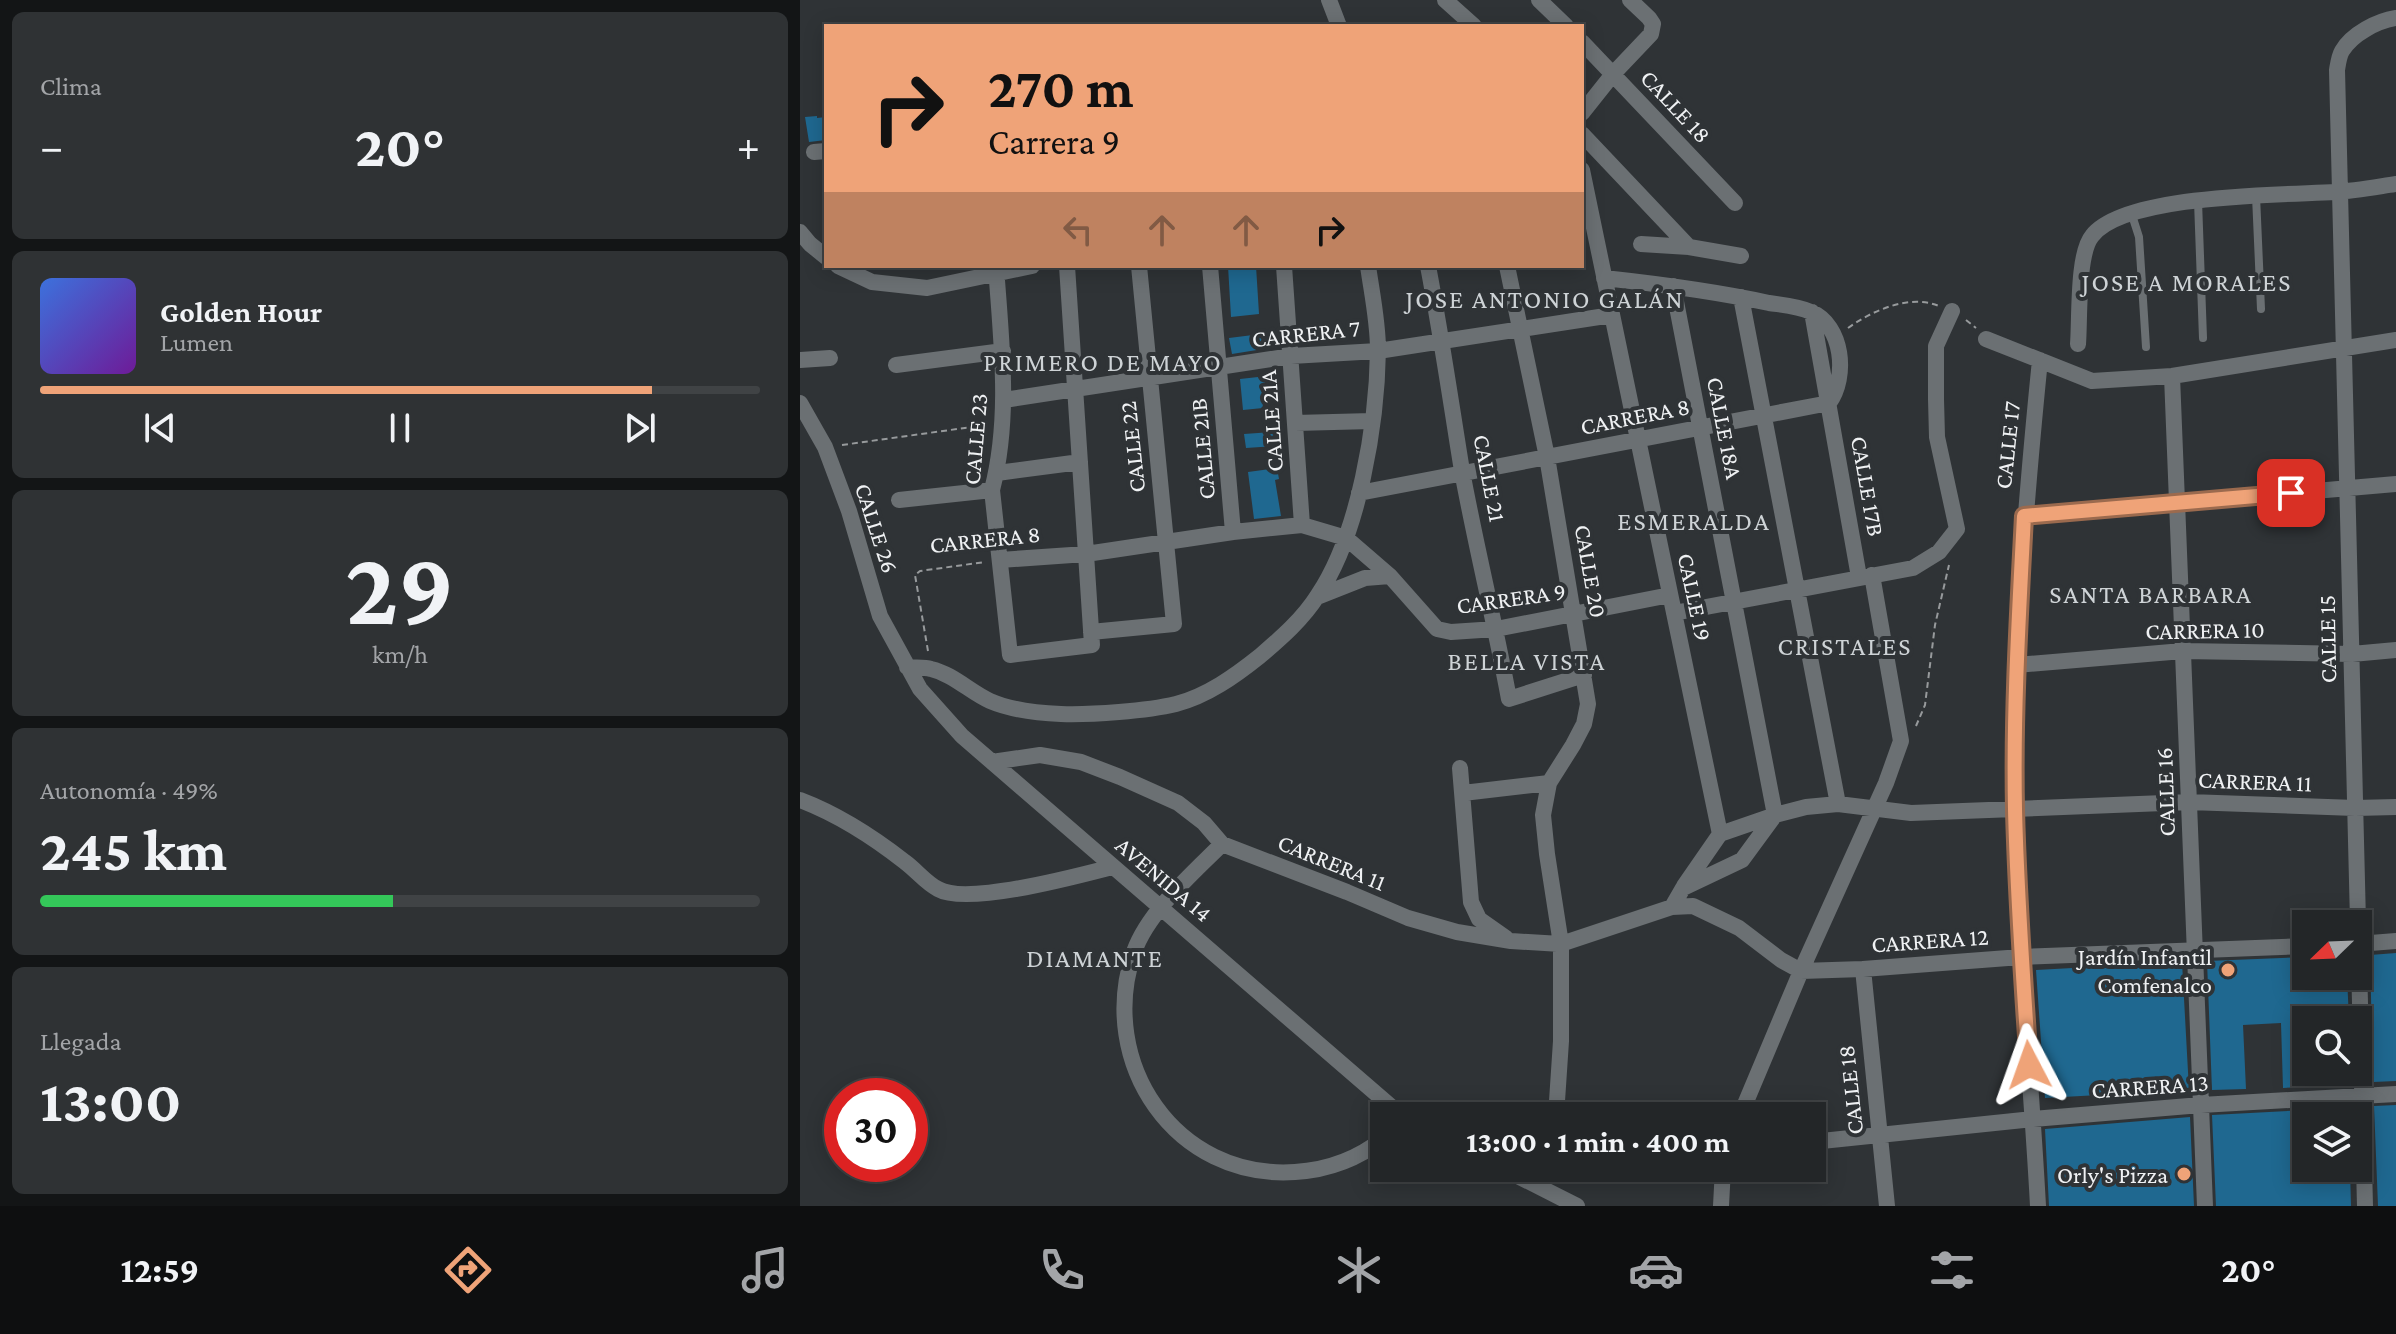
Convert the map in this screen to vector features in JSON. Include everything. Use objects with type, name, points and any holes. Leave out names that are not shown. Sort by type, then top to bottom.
[{"type":"street","points":[[1329,0],[1338,24]]},
{"type":"street","points":[[1445,0],[1472,24]]},
{"type":"street","points":[[1539,0],[1564,24]]},
{"type":"street","points":[[1584,110],[1651,34],[1653,24],[1630,0]]},
{"type":"street","name":"CALLE 15","points":[[2357,910],[2337,70],[2341,52],[2357,35],[2384,20],[2396,18]]},
{"type":"street","name":"CALLE 18","points":[[1584,44],[1735,203]]},
{"type":"street","points":[[1584,136],[1689,247]]},
{"type":"street","name":"CALLE 19","points":[[1584,180],[1720,834]]},
{"type":"street","points":[[2078,344],[2082,263],[2090,237],[2108,222],[2130,212],[2198,201],[2340,192],[2396,184]]},
{"type":"street","points":[[800,232],[824,255]]},
{"type":"street","points":[[1641,244],[1689,247],[1741,256]]},
{"type":"street","points":[[842,268],[872,282],[927,288],[996,270]]},
{"type":"street","points":[[1067,268],[1091,638]]},
{"type":"street","name":"CALLE 22","points":[[1091,638],[1174,624],[1139,268]]},
{"type":"street","name":"CALLE 21B","points":[[1210,268],[1233,532]]},
{"type":"street","name":"CALLE 21A","points":[[1284,268],[1302,525]]},
{"type":"street","points":[[907,667],[931,668],[989,700],[1016,709],[1062,714],[1150,708],[1176,704],[1220,684],[1285,636],[1317,597],[1340,557],[1359,493],[1372,421],[1378,351],[1368,268]]},
{"type":"street","name":"CALLE 21","points":[[1428,268],[1463,473],[1509,699],[1584,675]]},
{"type":"street","name":"CALLE 20","points":[[1507,268],[1547,457],[1588,704],[1584,724],[1549,783],[1543,815],[1561,944],[1561,1041],[1557,1102]]},
{"type":"street","name":"CALLE 23","points":[[996,270],[1004,400],[997,473],[992,490],[1010,655],[1091,638]]},
{"type":"street","points":[[1604,278],[1741,297],[1812,312],[1825,323],[1835,338],[1841,361],[1840,382],[1829,403]]},
{"type":"street","name":"CALLE 18A","points":[[1673,286],[1775,815]]},
{"type":"street","points":[[1741,297],[1838,804]]},
{"type":"street","points":[[1674,613],[1913,568],[1939,552],[1957,529],[1937,437],[1936,399],[1936,346],[1952,311]]},
{"type":"street","points":[[1812,312],[1829,403]]},
{"type":"street","name":"CARRERA 7","points":[[1004,400],[1291,356],[1378,351],[1612,315]]},
{"type":"street","points":[[1986,339],[2092,381],[2172,376],[2396,340]]},
{"type":"street","points":[[896,365],[1003,351]]},
{"type":"street","points":[[800,360],[830,358]]},
{"type":"street","name":"CALLE 17","points":[[2038,1206],[2021,957],[2015,808],[2016,665],[2024,516],[2040,360]]},
{"type":"street","name":"CALLE 16","points":[[2172,376],[2205,1206]]},
{"type":"street","name":"CALLE 26","points":[[800,403],[825,447],[849,511],[880,616],[907,667]]},
{"type":"street","name":"CARRERA 8","points":[[1359,493],[1829,403]]},
{"type":"street","name":"CALLE 17B","points":[[1829,403],[1901,741]]},
{"type":"street","points":[[1295,423],[1372,421]]},
{"type":"street","points":[[997,473],[1080,462]]},
{"type":"street","points":[[2024,516],[2396,484]]},
{"type":"street","points":[[899,500],[992,490]]},
{"type":"street","name":"CARRERA 8","points":[[1000,560],[1086,554],[1302,525],[1346,538]]},
{"type":"street","name":"CARRERA 9","points":[[1346,538],[1390,576],[1437,629],[1451,632],[1496,629],[1670,595]]},
{"type":"street","points":[[1317,597],[1365,578],[1390,576]]},
{"type":"street","name":"CARRERA 10","points":[[2016,665],[2183,651],[2352,654],[2396,650]]},
{"type":"street","name":"AVENIDA 14","points":[[907,667],[920,689],[962,736],[1386,1102]]},
{"type":"street","points":[[1746,1102],[1901,741]]},
{"type":"street","name":"CARRERA 11","points":[[992,762],[1040,755],[1081,762],[1178,803],[1204,823],[1222,844],[1408,918],[1457,932],[1511,941],[1561,944],[1672,907]]},
{"type":"street","points":[[1460,768],[1471,902],[1479,919],[1511,941]]},
{"type":"street","points":[[1463,793],[1549,783]]},
{"type":"street","points":[[800,800],[826,810],[904,861],[939,890],[957,894],[1025,888],[1112,867]]},
{"type":"street","name":"CARRERA 11","points":[[1775,815],[1806,807],[1838,804],[1911,813],[2189,802],[2396,807]]},
{"type":"street","points":[[1672,907],[1720,834],[1775,815]]},
{"type":"street","points":[[1683,888],[1742,860],[1775,815]]},
{"type":"street","points":[[1222,844],[1160,907],[1135,951],[1123,1000],[1128,1050],[1147,1096],[1180,1135],[1222,1161],[1271,1174],[1321,1170],[1370,1150]]},
{"type":"street","points":[[1672,907],[1693,906],[1716,916],[1739,928],[1801,971]]},
{"type":"street","points":[[2372,943],[2396,941]]},
{"type":"street","name":"CARRERA 12","points":[[1801,971],[2021,957],[2292,946]]},
{"type":"street","name":"CALLE 18","points":[[1863,969],[1887,1206]]},
{"type":"street","name":"CALLE 15","points":[[2359,990],[2365,1206]]},
{"type":"street","name":"CARRERA 13","points":[[1826,1141],[2201,1105],[2396,1094]]},
{"type":"street","points":[[1530,1182],[1577,1206]]},
{"type":"street","points":[[1721,1206],[1722,1182]]},
{"type":"lane","points":[[2256,196],[2261,309]]},
{"type":"lane","points":[[2198,201],[2203,338]]},
{"type":"lane","points":[[2130,212],[2139,237],[2146,347]]},
{"type":"path","points":[[1835,338],[1857,321],[1915,300],[1934,303],[1952,311],[1973,324],[1986,339]]},
{"type":"path","points":[[825,447],[1003,422]]},
{"type":"path","points":[[1901,741],[1916,725],[1925,705],[1935,625],[1951,557]]},
{"type":"path","name":"CARRERA 8","points":[[915,575],[920,571],[1000,560]]},
{"type":"path","name":"CALLE 26","points":[[915,575],[931,668]]},
{"type":"building","points":[[805,117],[824,117],[824,140],[809,142]]},
{"type":"building","points":[[1228,268],[1256,268],[1259,314],[1231,317]]},
{"type":"building","points":[[1261,334],[1263,349],[1232,354],[1229,338]]},
{"type":"building","points":[[1267,376],[1268,394],[1262,395],[1263,408],[1243,410],[1240,379]]},
{"type":"building","points":[[1273,432],[1275,446],[1246,448],[1244,434]]},
{"type":"building","points":[[1277,468],[1279,479],[1275,480],[1281,516],[1254,519],[1248,472]]},
{"type":"building","points":[[2396,953],[2396,1081],[2373,1082],[2372,955]]},
{"type":"building","points":[[2292,958],[2292,990],[2348,990],[2348,1006],[2292,1006],[2292,1086],[2328,1086],[2283,1088],[2281,1023],[2243,1025],[2246,1089],[2212,1090],[2207,961]]},
{"type":"building","points":[[2182,962],[2189,1090],[2045,1098],[2036,970]]},
{"type":"building","points":[[2396,1105],[2396,1206],[2378,1206],[2374,1106]]},
{"type":"building","points":[[2292,1111],[2292,1182],[2350,1182],[2351,1206],[2216,1206],[2212,1115]]},
{"type":"building","points":[[2190,1117],[2194,1206],[2049,1206],[2045,1129]]},
{"type":"place","name":"Jardín Infantil Comfenalco","points":[[2228,970]]},
{"type":"place","name":"Orly's Pizza","points":[[2184,1174]]},
{"type":"district","name":"JOSE A MORALES","points":[[2187,282]]},
{"type":"district","name":"JOSE ANTONIO GALÁN","points":[[1545,299]]},
{"type":"district","name":"PRIMERO DE MAYO","points":[[1103,362]]},
{"type":"district","name":"ESMERALDA","points":[[1694,521]]},
{"type":"district","name":"SANTA BARBARA","points":[[2151,594]]},
{"type":"district","name":"CRISTALES","points":[[1845,646]]},
{"type":"district","name":"BELLA VISTA","points":[[1527,661]]},
{"type":"district","name":"DIAMANTE","points":[[1095,958]]},
{"type":"route","points":[[2029,1065],[2015,808],[2016,665],[2024,516],[2291,493]]}]
